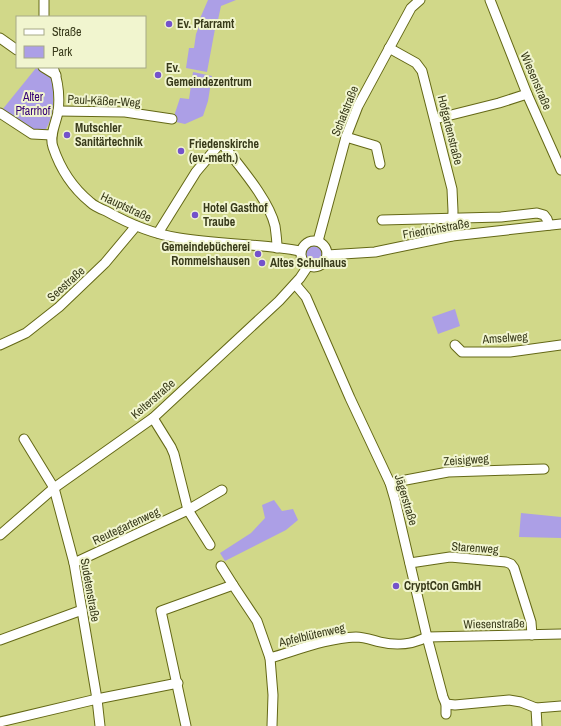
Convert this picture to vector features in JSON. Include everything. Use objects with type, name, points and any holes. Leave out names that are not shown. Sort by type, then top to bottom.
[{"type":"street","points":[[44,0],[44,16]]},
{"type":"street","name":"Schafstraße","points":[[318,241],[346,137],[358,106],[412,8],[420,0]]},
{"type":"street","name":"Wiesenstraße","points":[[490,0],[527,94],[561,170]]},
{"type":"street","points":[[0,38],[16,49]]},
{"type":"street","name":"Hofgartenstraße","points":[[389,48],[416,63],[422,71],[452,189],[452,236]]},
{"type":"street","name":"Hauptstraße","points":[[54,71],[59,93],[58,111],[52,135],[52,145],[56,156],[70,181],[90,203],[136,226],[158,233],[180,238],[300,251]]},
{"type":"street","points":[[435,119],[499,103],[527,94]]},
{"type":"street","name":"Paul-Käßer-Weg","points":[[58,111],[125,112],[172,119]]},
{"type":"street","points":[[0,113],[32,134],[52,135]]},
{"type":"street","points":[[346,137],[376,146],[380,164]]},
{"type":"street","points":[[158,233],[196,172],[220,145],[224,146],[259,193],[269,210],[275,225],[277,248]]},
{"type":"street","name":"Friedrichstraße","points":[[382,220],[453,217],[501,217],[538,213],[544,215],[549,225]]},
{"type":"street","name":"Friedrichstraße","points":[[327,255],[375,252],[452,236],[561,224]]},
{"type":"street","name":"Seestraße","points":[[0,345],[26,333],[59,307],[105,263],[136,226]]},
{"type":"street","points":[[318,241],[323,244],[327,255],[325,260],[315,268],[308,266],[301,259],[300,251],[303,245],[308,242],[318,241]]},
{"type":"street","name":"Kelterstraße","points":[[0,535],[54,488],[153,418],[279,301],[300,278],[308,266]]},
{"type":"street","name":"Jägerstraße","points":[[294,284],[306,297],[350,398],[390,483],[427,637],[446,704],[446,714]]},
{"type":"street","name":"Amselweg","points":[[455,345],[462,352],[510,352],[561,345]]},
{"type":"street","points":[[153,418],[174,454],[188,510],[210,545]]},
{"type":"street","name":"Sudetenstraße","points":[[24,439],[54,488],[74,563],[97,699],[100,726]]},
{"type":"street","name":"Zeisigweg","points":[[390,483],[448,472],[470,470],[544,469]]},
{"type":"street","name":"Reutegartenweg","points":[[74,563],[188,510],[222,490]]},
{"type":"street","name":"Starenweg","points":[[410,563],[450,557],[506,562],[511,564],[514,568],[530,622],[532,635]]},
{"type":"street","points":[[221,566],[257,621],[270,658]]},
{"type":"street","points":[[186,726],[178,683],[161,611],[233,584]]},
{"type":"street","points":[[0,640],[82,610]]},
{"type":"street","name":"Wiesenstraße","points":[[427,637],[561,634]]},
{"type":"street","name":"Apfelblütenweg","points":[[272,726],[273,695],[270,658],[318,644],[348,638],[367,638],[403,645],[410,644],[427,637]]},
{"type":"street","points":[[0,722],[97,699],[178,683]]},
{"type":"street","points":[[446,704],[509,700],[521,702],[536,708],[561,706]]},
{"type":"street","points":[[536,708],[537,726]]},
{"type":"green space","points":[[208,0],[236,0],[221,6],[207,72],[186,68],[189,48],[194,48],[196,34],[200,24],[198,23]]},
{"type":"green space","name":"Alter Pfarrhof","points":[[36,68],[52,77],[52,112],[45,131],[33,130],[2,110]]},
{"type":"green space","points":[[193,72],[212,76],[208,101],[203,116],[185,124],[176,122],[174,116],[180,98],[189,99]]},
{"type":"green space","points":[[314,246],[320,248],[322,254],[320,260],[314,262],[308,260],[306,254],[308,248]]},
{"type":"green space","points":[[455,309],[460,326],[438,334],[432,317]]},
{"type":"green space","points":[[274,500],[282,511],[293,509],[298,520],[286,530],[225,561],[220,553],[251,533],[265,518],[262,505]]},
{"type":"green space","points":[[521,513],[561,517],[561,538],[519,537]]},
{"type":"place","name":"Ev. Pfarramt","points":[[169,24]]},
{"type":"place","name":"Ev. Gemeindezentrum","points":[[158,75]]},
{"type":"place","name":"Mutschler Sanitärtechnik","points":[[67,135]]},
{"type":"place","name":"Friedenskirche (ev.-meth.)","points":[[181,151]]},
{"type":"place","name":"Hotel Gasthof Traube","points":[[195,215]]},
{"type":"place","name":"Gemeindebücherei Rommelshausen","points":[[258,254]]},
{"type":"place","name":"Altes Schulhaus","points":[[262,263]]},
{"type":"place","name":"CryptCon GmbH","points":[[396,586]]}]
